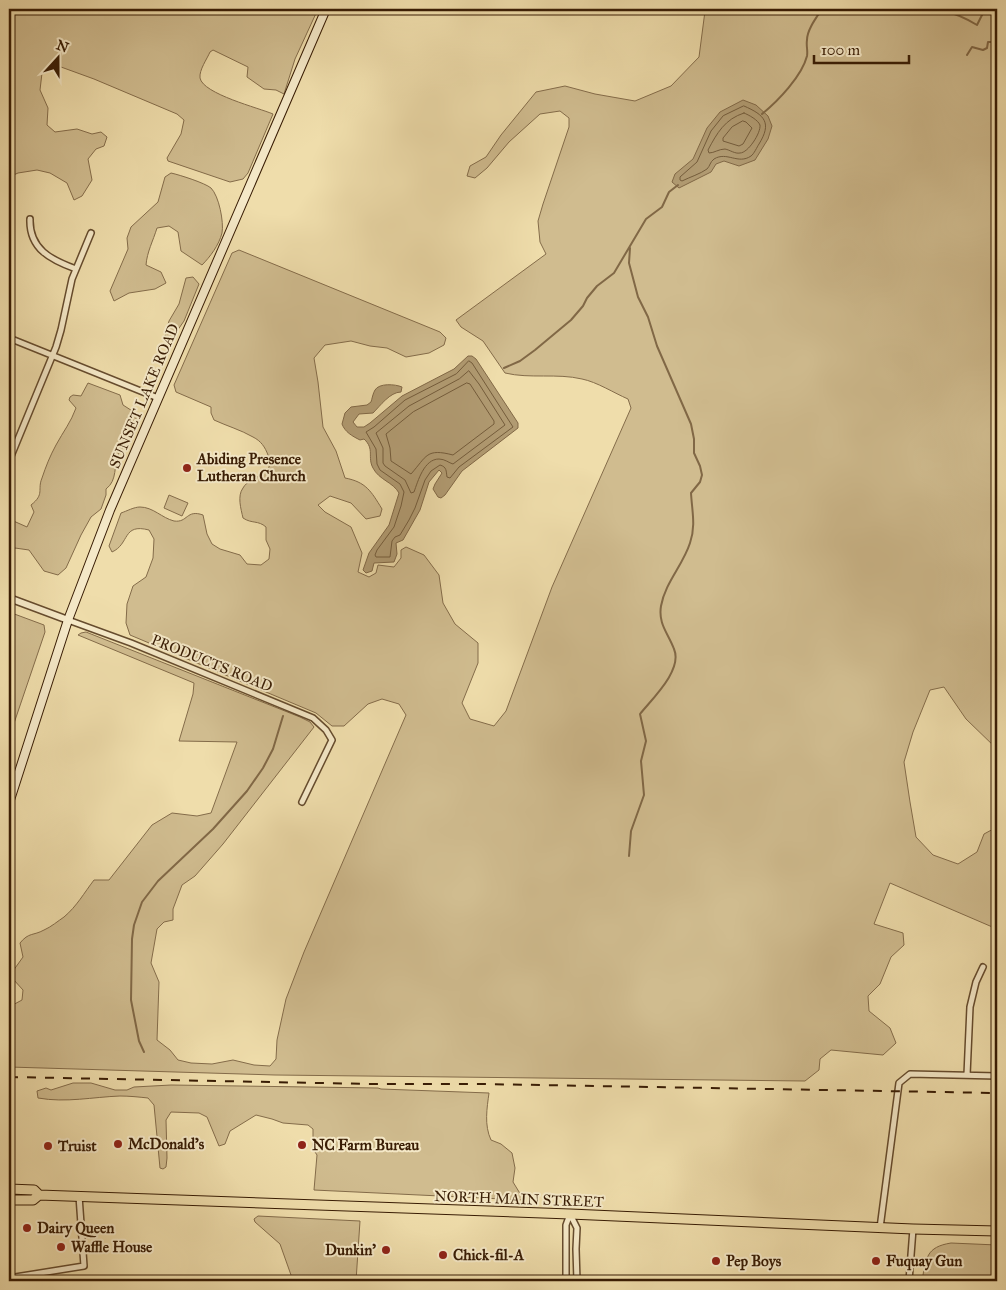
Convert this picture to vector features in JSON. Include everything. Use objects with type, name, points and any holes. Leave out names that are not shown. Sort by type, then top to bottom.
[{"type":"highway","name":"NORTH MAIN STREET","points":[[9,1189],[34,1190],[39,1195]]},
{"type":"highway","name":"NORTH MAIN STREET","points":[[9,1200],[33,1200],[39,1195],[79,1196],[997,1231]]},
{"type":"main road","name":"SUNSET LAKE ROAD","points":[[9,803],[68,620],[110,510],[326,9]]},
{"type":"street","points":[[30,219],[31,236],[37,246],[56,261],[76,269]]},
{"type":"street","points":[[9,461],[52,356],[61,330],[76,269],[91,233]]},
{"type":"street","points":[[9,338],[158,398]]},
{"type":"street","name":"PRODUCTS ROAD","points":[[9,598],[131,644],[313,718],[326,730],[332,740],[302,802]]},
{"type":"street","points":[[967,1075],[970,1007],[974,989],[983,967]]},
{"type":"street","points":[[880,1228],[900,1083],[910,1074],[997,1076]]},
{"type":"street","points":[[9,1278],[84,1266],[79,1196]]},
{"type":"street","points":[[566,1281],[566,1225],[570,1214]]},
{"type":"street","points":[[570,1214],[577,1228],[577,1281]]},
{"type":"street","points":[[908,1281],[913,1229]]},
{"type":"shaded area","points":[[9,9],[318,9],[295,59],[284,94],[276,90],[264,89],[247,77],[248,67],[213,50],[203,65],[200,78],[203,84],[211,90],[232,100],[273,114],[248,173],[243,179],[230,182],[168,161],[167,158],[181,134],[184,120],[177,114],[94,79],[50,63],[42,73],[40,90],[48,108],[47,125],[55,132],[77,129],[92,134],[101,132],[107,137],[104,146],[96,149],[88,159],[92,180],[82,196],[74,200],[67,183],[50,173],[37,170],[18,173],[9,177]]},
{"type":"shaded area","points":[[704,9],[997,9],[997,749],[966,719],[944,687],[930,690],[913,732],[904,762],[916,837],[933,855],[958,864],[977,852],[984,834],[997,827],[997,929],[890,883],[874,924],[903,933],[904,945],[891,957],[880,984],[868,996],[869,1011],[890,1028],[896,1043],[883,1055],[831,1050],[820,1059],[819,1070],[805,1081],[275,1075],[9,1067],[11,1023],[9,1020],[9,1007],[22,1000],[23,990],[13,979],[13,971],[23,957],[20,943],[26,937],[47,929],[69,913],[94,880],[109,880],[152,825],[172,813],[197,816],[211,813],[237,742],[179,741],[193,694],[194,683],[78,635],[86,632],[300,717],[310,722],[314,727],[223,844],[195,876],[182,885],[173,909],[173,920],[164,922],[157,929],[151,963],[159,982],[157,1040],[170,1050],[178,1060],[212,1064],[233,1060],[254,1065],[270,1066],[276,1059],[277,1040],[286,999],[304,952],[406,715],[399,704],[382,699],[368,704],[344,726],[332,726],[316,713],[130,635],[126,623],[127,604],[133,586],[146,577],[153,558],[154,539],[149,530],[134,529],[127,535],[122,544],[112,552],[109,546],[121,513],[145,507],[174,521],[182,520],[193,514],[203,515],[207,534],[212,544],[220,549],[240,555],[247,564],[261,565],[269,559],[270,549],[266,540],[266,527],[260,523],[243,518],[240,499],[241,491],[246,484],[269,467],[270,462],[266,449],[260,442],[244,432],[214,420],[211,407],[176,392],[174,385],[232,253],[239,250],[440,332],[446,338],[444,345],[429,353],[406,357],[387,348],[351,341],[325,345],[314,358],[323,427],[336,451],[345,478],[358,482],[367,488],[382,509],[380,516],[366,519],[351,503],[330,496],[318,505],[325,512],[351,527],[362,553],[358,572],[369,577],[376,573],[378,565],[394,567],[401,558],[401,550],[406,547],[424,555],[439,575],[443,603],[455,624],[478,643],[478,663],[462,703],[470,719],[494,726],[506,711],[552,587],[631,408],[628,399],[588,380],[563,376],[524,376],[505,373],[483,341],[461,327],[456,320],[546,254],[540,242],[538,221],[569,127],[569,118],[560,111],[540,114],[509,142],[487,168],[475,178],[467,176],[470,166],[486,157],[501,135],[536,92],[565,86],[595,94],[635,101],[671,86],[699,57]]},
{"type":"shaded area","points":[[171,173],[203,184],[214,192],[219,203],[222,222],[222,233],[219,242],[202,265],[181,251],[178,232],[169,226],[157,228],[146,265],[161,272],[166,283],[155,289],[129,293],[114,301],[110,291],[128,249],[127,238],[131,227],[158,202],[165,177]]},
{"type":"shaded area","points":[[193,277],[199,284],[184,321],[170,341],[164,340],[169,321],[179,304],[186,278]]},
{"type":"shaded area","points":[[88,383],[120,395],[123,405],[137,414],[127,441],[120,450],[114,477],[106,489],[101,509],[91,517],[66,568],[58,575],[44,571],[29,550],[15,548],[9,563],[9,519],[27,527],[34,512],[31,505],[38,498],[48,461],[76,408],[69,400],[70,397],[73,395],[81,396]]},
{"type":"shaded area","points":[[169,495],[188,503],[182,516],[164,508]]},
{"type":"shaded area","points":[[9,612],[44,625],[45,632],[9,738]]},
{"type":"shaded area","points":[[73,1083],[91,1083],[115,1090],[171,1085],[378,1088],[489,1093],[487,1128],[491,1140],[501,1144],[512,1153],[515,1168],[513,1182],[524,1200],[314,1190],[317,1155],[313,1149],[313,1129],[308,1125],[283,1123],[256,1115],[230,1131],[225,1144],[219,1146],[207,1117],[199,1113],[171,1112],[166,1120],[167,1158],[166,1167],[163,1169],[160,1168],[154,1105],[148,1098],[120,1096],[69,1100],[38,1098],[37,1091],[46,1088],[51,1090]]},
{"type":"shaded area","points":[[258,1216],[360,1221],[356,1281],[290,1281],[291,1275],[280,1244],[255,1222],[254,1219]]},
{"type":"shaded area","points":[[951,1243],[997,1245],[997,1281],[922,1281],[926,1260],[932,1251],[936,1247]]},
{"type":"water","points":[[743,100],[756,105],[768,116],[772,126],[768,139],[755,160],[739,166],[724,161],[716,164],[711,172],[679,188],[672,182],[675,174],[693,159],[707,128],[720,112]]},
{"type":"water","points":[[468,356],[476,359],[518,423],[518,428],[462,471],[441,498],[438,497],[433,489],[442,473],[439,470],[429,482],[420,510],[403,540],[396,543],[397,554],[394,562],[374,563],[372,571],[366,573],[363,570],[369,553],[389,525],[399,493],[373,468],[369,446],[364,439],[360,440],[354,437],[345,429],[342,424],[345,413],[351,407],[367,405],[371,402],[375,390],[380,386],[395,385],[402,387],[401,392],[389,397],[373,413],[359,414],[353,422],[357,427],[364,427],[402,396],[454,369]]},
{"type":"waterway","points":[[762,114],[782,95],[800,72],[807,56],[808,32],[822,9]]},
{"type":"waterway","points":[[909,9],[911,11],[952,13],[977,25],[984,11],[997,12]]},
{"type":"waterway","points":[[967,55],[972,47],[983,50],[987,48],[988,42],[997,42]]},
{"type":"waterway","points":[[9,117],[14,135],[9,147]]},
{"type":"waterway","points":[[504,368],[520,361],[571,320],[597,286],[614,273],[646,219],[662,207],[669,192],[678,185]]},
{"type":"waterway","points":[[629,856],[631,831],[644,795],[641,761],[646,741],[640,714],[665,684],[674,666],[676,657],[674,649],[662,623],[660,612],[666,590],[687,551],[692,537],[691,493],[700,482],[702,475],[694,453],[691,424],[657,346],[648,317],[638,297],[629,263],[630,248]]},
{"type":"waterway","points":[[144,1052],[139,1041],[131,1000],[132,939],[134,925],[142,902],[158,881],[213,829],[247,791],[273,749],[283,716]]},
{"type":"railway","points":[[9,1077],[997,1093]]},
{"type":"place","name":"Abiding Presence Lutheran Church","points":[[187,468]]},
{"type":"place","name":"McDonald's","points":[[118,1144]]},
{"type":"place","name":"NC Farm Bureau","points":[[302,1145]]},
{"type":"place","name":"Truist","points":[[48,1146]]},
{"type":"place","name":"Dairy Queen","points":[[27,1228]]},
{"type":"place","name":"Waffle House","points":[[61,1247]]},
{"type":"place","name":"Dunkin'","points":[[386,1250]]},
{"type":"place","name":"Chick-fil-A","points":[[443,1255]]},
{"type":"place","name":"Pep Boys","points":[[716,1261]]},
{"type":"place","name":"Fuquay Gun","points":[[876,1261]]}]
